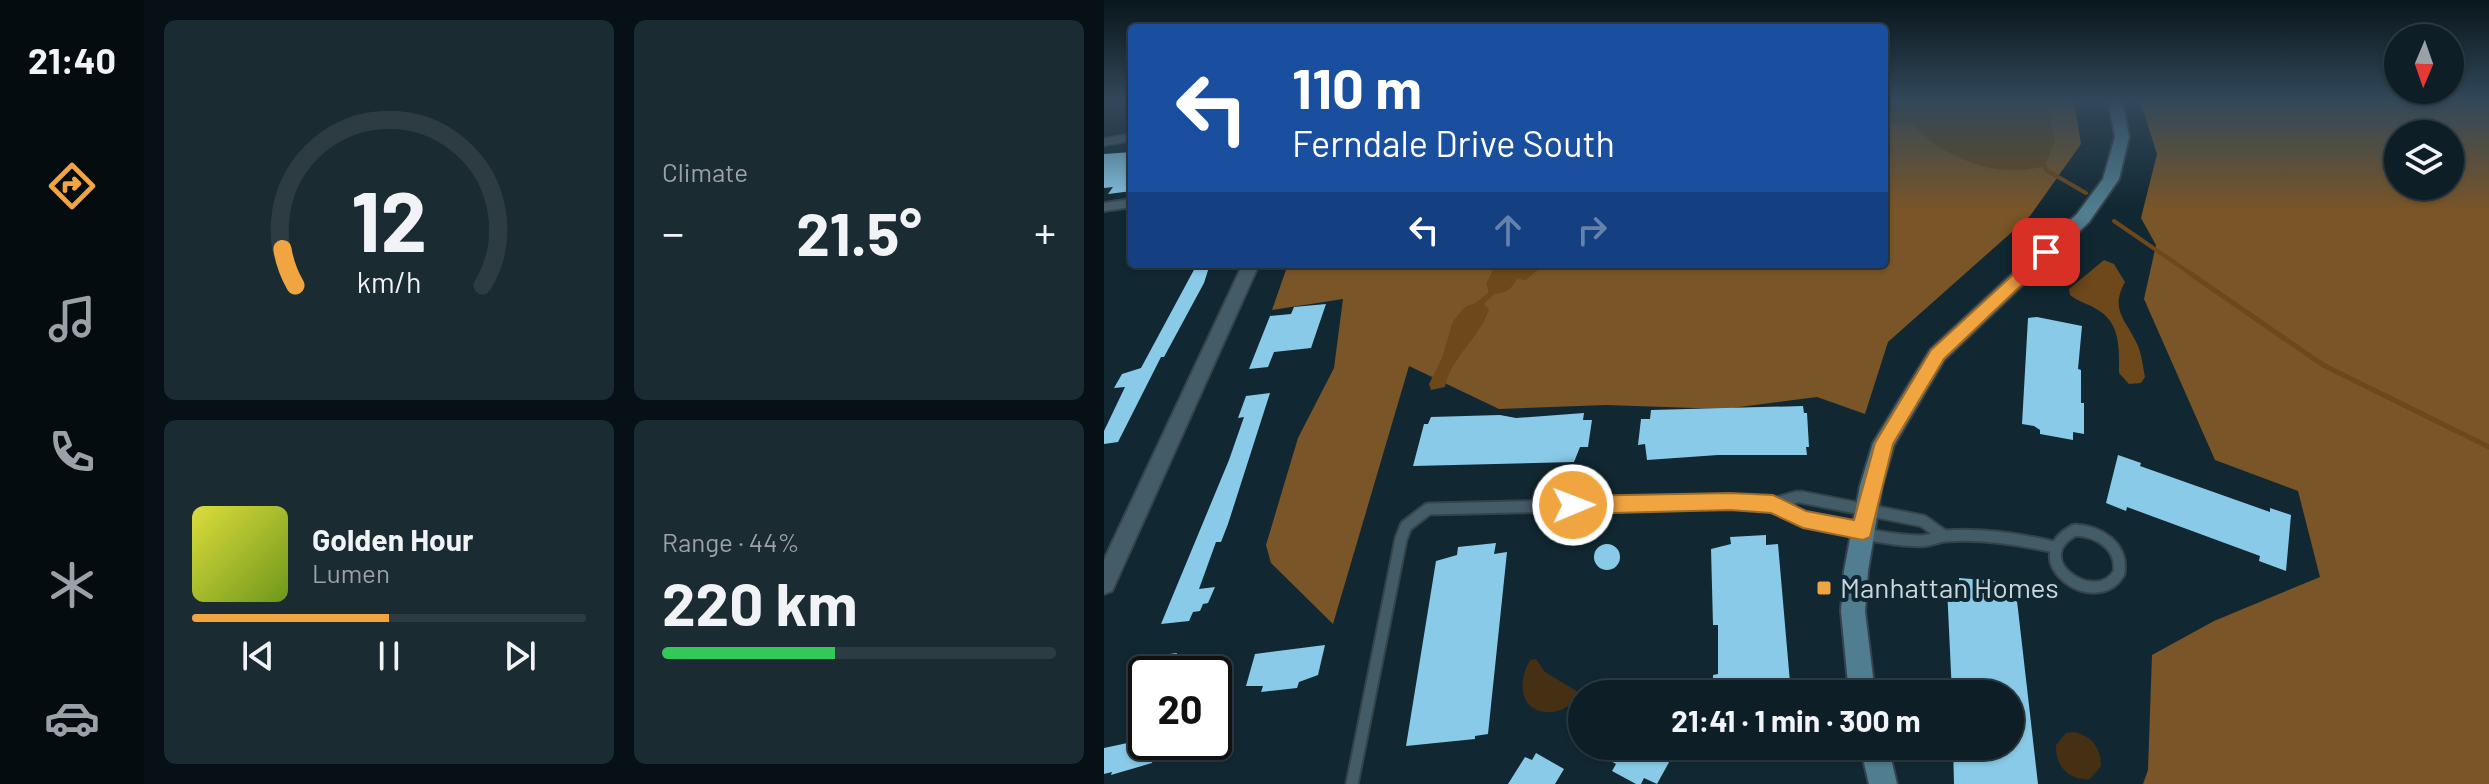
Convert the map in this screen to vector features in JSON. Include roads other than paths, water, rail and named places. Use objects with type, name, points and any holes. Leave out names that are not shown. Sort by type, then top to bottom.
[{"type":"main road","points":[[1860,680],[1853,611],[1863,531],[1884,443],[1937,355],[2083,218],[2111,179],[2122,137]]},
{"type":"main road","points":[[1877,760],[1883,784]]},
{"type":"street","points":[[1104,207],[1128,204]]},
{"type":"street","points":[[1104,584],[1249,268]]},
{"type":"lane","points":[[1104,142],[1128,138]]},
{"type":"lane","points":[[1352,784],[1401,539],[1406,526],[1428,509],[1730,502],[1773,504],[1798,497],[1923,521],[1944,536]]},
{"type":"lane","points":[[1773,504],[1803,519],[1924,541],[1944,536],[2012,538],[2054,547]]},
{"type":"lane","points":[[2075,530],[2099,535],[2118,555],[2121,566],[2117,577],[2110,585],[2098,589],[2071,581],[2061,572],[2055,560],[2054,547],[2065,533],[2075,530]]},
{"type":"waterway","points":[[2045,166],[2046,170],[2086,193]]},
{"type":"waterway","points":[[2114,221],[2194,276]]},
{"type":"waterway","points":[[2191,274],[2323,365],[2489,447]]},
{"type":"place","name":"Manhattan Homes","points":[[1824,588]]}]
